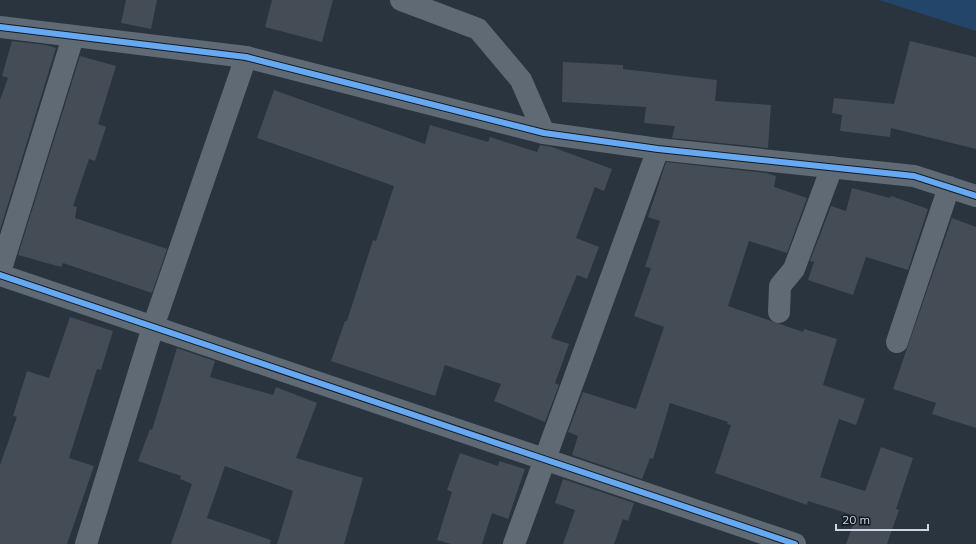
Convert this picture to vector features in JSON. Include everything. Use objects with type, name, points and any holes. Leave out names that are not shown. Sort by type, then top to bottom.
[{"type":"street","points":[[401,0],[478,29],[521,80],[544,133]]},
{"type":"street","points":[[0,27],[246,57],[544,133],[658,149],[914,176],[976,196]]},
{"type":"street","points":[[73,36],[0,274],[795,544]]},
{"type":"street","points":[[86,544],[153,327],[246,57]]},
{"type":"street","points":[[514,544],[658,149]]},
{"type":"street","points":[[779,312],[780,286],[794,269],[832,168]]},
{"type":"street","points":[[896,342],[949,187]]},
{"type":"shaded area","points":[[879,0],[976,0],[976,31]]},
{"type":"building","points":[[126,0],[157,0],[151,29],[121,23]]},
{"type":"building","points":[[272,0],[333,0],[322,42],[265,27]]},
{"type":"building","points":[[12,41],[46,45],[56,48],[0,230],[0,100],[8,78],[2,76]]},
{"type":"building","points":[[910,41],[976,57],[976,149],[891,128],[890,137],[840,131],[842,115],[832,113],[834,98],[894,104]]},
{"type":"building","points":[[80,56],[116,66],[98,124],[106,127],[95,161],[89,159],[73,206],[77,207],[75,218],[167,249],[152,293],[63,263],[61,267],[18,255]]},
{"type":"building","points":[[563,62],[623,65],[623,69],[717,80],[715,101],[771,105],[768,148],[672,138],[675,126],[644,123],[646,107],[562,102]]},
{"type":"building","points":[[274,90],[425,144],[430,125],[488,142],[490,137],[537,152],[540,145],[552,147],[612,169],[604,191],[595,187],[576,238],[599,247],[587,279],[577,275],[551,338],[569,344],[555,383],[559,385],[545,422],[494,401],[501,384],[445,365],[435,396],[331,361],[345,321],[347,321],[373,240],[376,241],[394,186],[257,138]]},
{"type":"building","points":[[666,162],[766,173],[776,176],[774,187],[807,198],[787,253],[749,241],[728,306],[803,332],[804,329],[837,339],[823,385],[865,399],[856,425],[839,419],[820,477],[865,491],[881,447],[913,458],[896,509],[899,510],[887,544],[846,544],[856,516],[808,501],[807,505],[715,473],[731,425],[727,424],[728,422],[670,403],[653,459],[650,458],[642,479],[572,455],[578,436],[568,432],[583,392],[636,409],[664,327],[634,316],[651,268],[645,267],[660,221],[648,217]]},
{"type":"building","points":[[852,188],[890,198],[891,196],[928,209],[908,270],[866,257],[853,295],[808,280],[814,262],[810,261],[831,206],[846,211]]},
{"type":"building","points":[[952,218],[976,227],[976,428],[932,414],[936,403],[893,389]]},
{"type":"building","points":[[70,317],[113,331],[101,370],[97,369],[69,458],[94,466],[67,544],[0,544],[0,465],[17,417],[13,416],[27,371],[49,378]]},
{"type":"building","points":[[177,348],[215,361],[210,377],[273,395],[276,387],[317,403],[296,458],[363,478],[344,544],[277,544],[293,491],[225,466],[207,518],[271,540],[270,544],[171,544],[192,484],[180,479],[181,476],[138,461],[150,429],[152,430]]},
{"type":"building","points":[[460,453],[498,466],[499,461],[525,469],[508,519],[492,513],[482,544],[451,544],[437,540],[452,492],[447,490]]},
{"type":"building","points":[[563,479],[634,503],[628,521],[623,519],[614,544],[563,544],[575,510],[555,503]]},
{"type":"cycle path","points":[[0,27],[246,57],[544,133],[658,149],[914,176],[976,196]]},
{"type":"cycle path","points":[[0,275],[795,544]]}]
